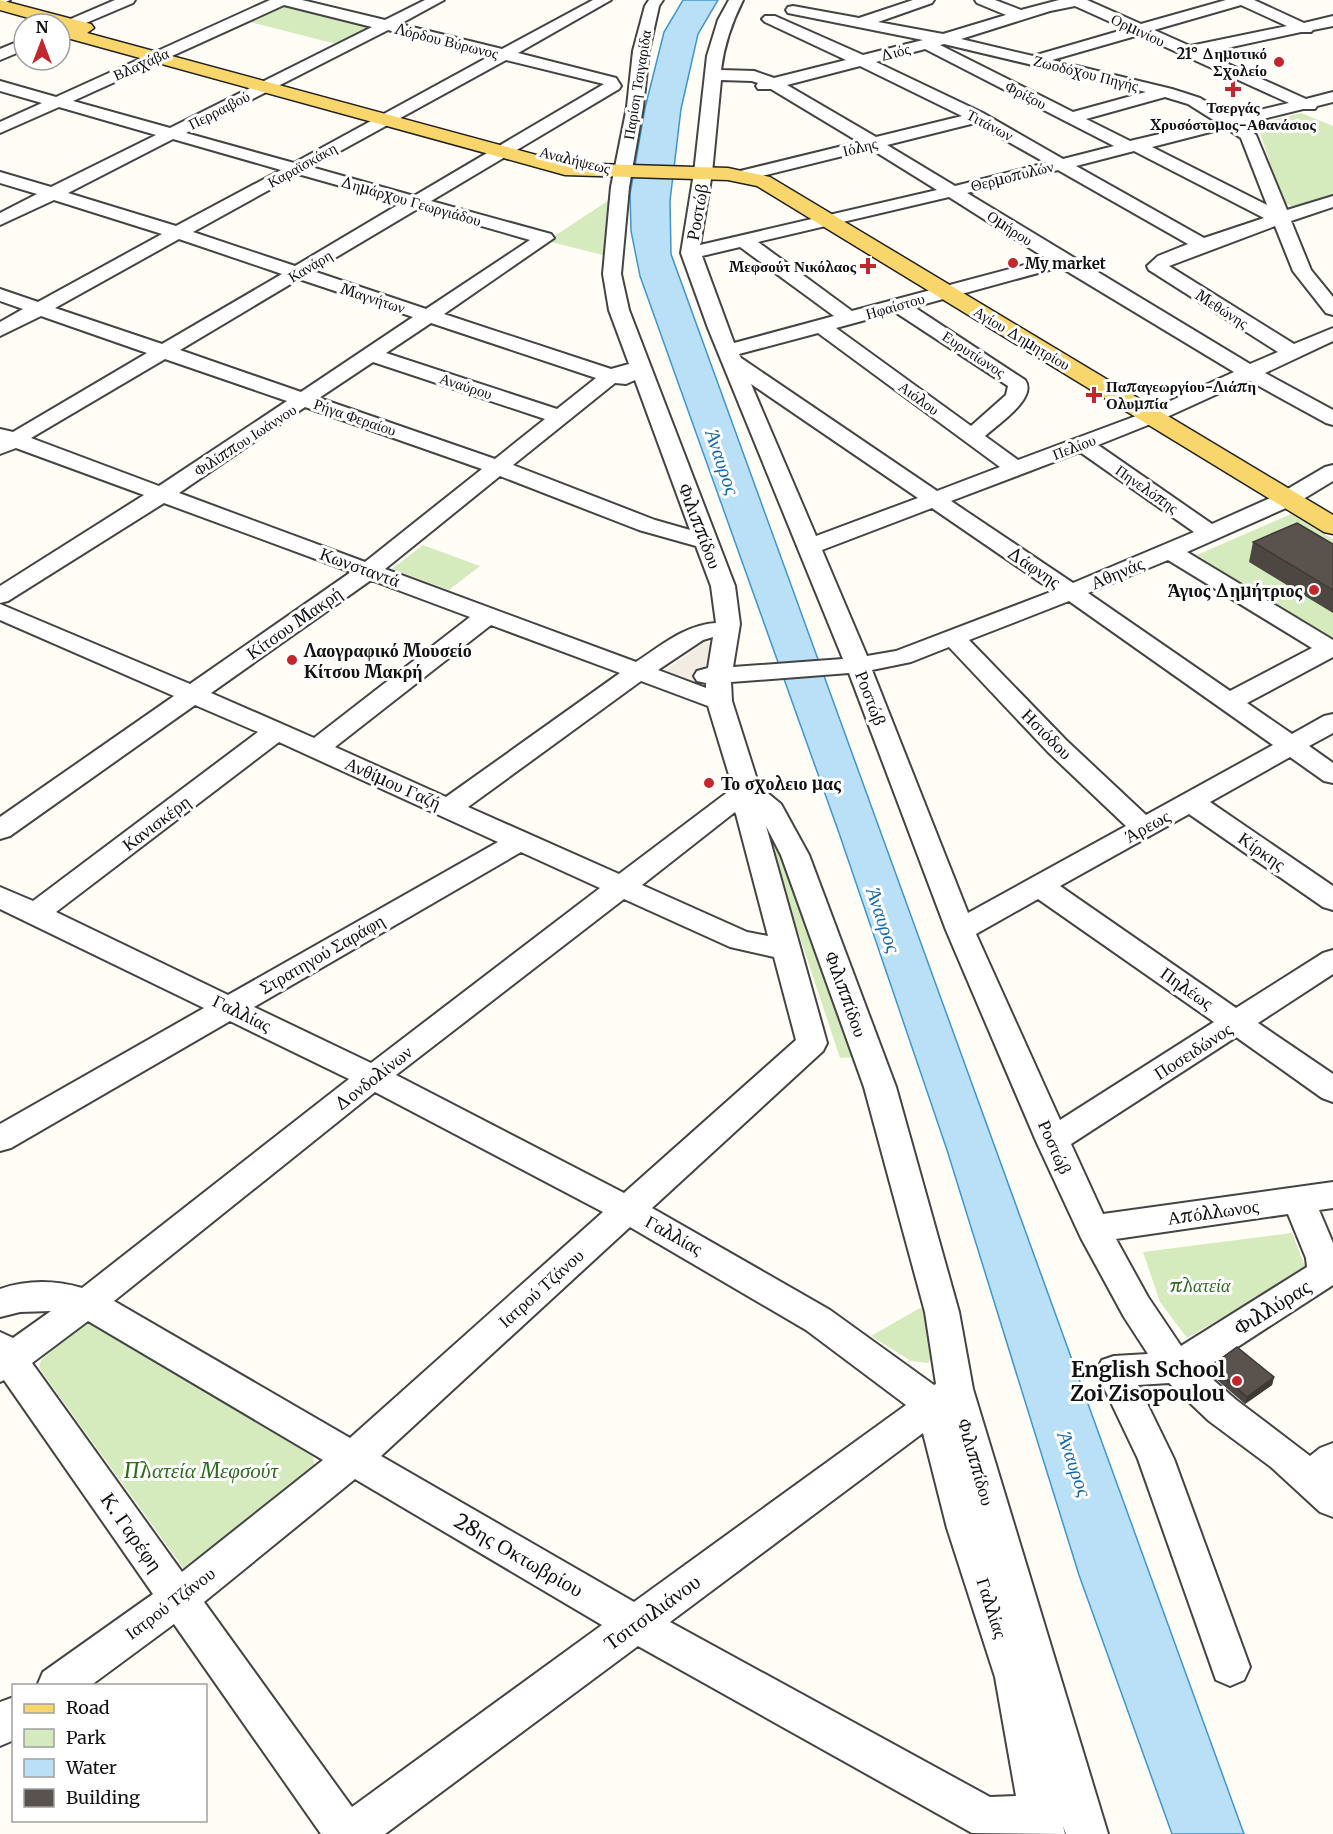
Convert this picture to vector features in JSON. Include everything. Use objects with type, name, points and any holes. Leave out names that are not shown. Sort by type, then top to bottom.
[{"type":"main road","name":"Αναλήψεως","points":[[1,2],[25,12]]},
{"type":"main road","name":"Αναλήψεως","points":[[72,30],[506,148],[565,169],[700,173]]},
{"type":"main road","name":"Αγίου Δημητρίου","points":[[700,173],[742,176],[763,181],[1333,526]]},
{"type":"street","points":[[72,24],[128,0]]},
{"type":"street","name":"Λόρδου Βύρωνος","points":[[283,0],[610,81]]},
{"type":"street","name":"Βλαχάβα","points":[[0,128],[283,0]]},
{"type":"street","name":"Περραιβού","points":[[0,220],[437,0]]},
{"type":"street","name":"Καραϊσκάκη","points":[[0,330],[604,0]]},
{"type":"street","name":"Παρίση Τσιγαρίδα","points":[[625,172],[641,51],[652,6],[656,0]]},
{"type":"street","name":"Ροστώβ","points":[[736,0],[726,20],[712,75],[690,253],[809,548],[845,666],[1052,1142],[1093,1229],[1136,1307],[1176,1368],[1222,1410],[1326,1479]]},
{"type":"street","points":[[726,20],[759,19],[793,10],[815,0]]},
{"type":"street","points":[[861,23],[927,0]]},
{"type":"street","points":[[982,0],[1020,15]]},
{"type":"street","name":"Διός","points":[[710,100],[944,39],[1077,0]]},
{"type":"street","name":"Ορμινίου","points":[[1077,0],[1233,74],[1333,117]]},
{"type":"street","points":[[1034,60],[1242,0],[1323,36]]},
{"type":"street","name":"Ζωοδόχου Πηγής","points":[[793,10],[944,39],[1166,92],[1194,101],[1230,123],[1250,139],[1280,219],[1306,279],[1333,309]]},
{"type":"street","name":"Τιτάνων","points":[[759,19],[897,77],[977,117],[1203,245]]},
{"type":"street","points":[[1186,52],[1333,21]]},
{"type":"street","name":"Φρίξου","points":[[925,44],[1071,118],[1280,219]]},
{"type":"street","points":[[897,77],[952,58]]},
{"type":"street","points":[[1071,118],[1233,74]]},
{"type":"street","name":"Ομήρου","points":[[712,75],[754,76],[774,84],[876,143],[1061,261],[1248,374],[1333,419]]},
{"type":"street","name":"Κανάρη","points":[[5,441],[299,273],[506,148],[611,89],[613,84],[610,81]]},
{"type":"street","name":"Δημάρχου Γεωργιάδου","points":[[0,86],[545,238]]},
{"type":"street","name":"Θερμοπυλών","points":[[690,253],[954,191],[1333,97]]},
{"type":"street","name":"Ιόλης","points":[[742,176],[977,117]]},
{"type":"street","name":"Φιλιππίδου","points":[[625,172],[612,274],[620,310],[642,373],[723,585],[728,615],[719,702],[747,790],[771,810],[795,855],[880,1087],[942,1312],[944,1397],[1087,1834]]},
{"type":"street","name":"Μαγνήτων","points":[[0,177],[178,233],[611,376]]},
{"type":"street","points":[[1203,245],[1333,201]]},
{"type":"street","name":"Φιλίππου Ιωάννου","points":[[0,596],[306,400],[545,238]]},
{"type":"street","points":[[743,240],[849,318]]},
{"type":"street","name":"Μεθώνης","points":[[1203,245],[1158,262],[1158,268],[1292,352]]},
{"type":"street","name":"Ηφαίστου","points":[[731,356],[821,326],[1061,261]]},
{"type":"street","name":"Ρήγα Φεραίου","points":[[0,295],[498,467],[647,525],[708,542]]},
{"type":"street","name":"Ευρυτίωνος","points":[[898,304],[1018,384],[1018,393],[1014,399],[971,437]]},
{"type":"street","name":"Αιόλου","points":[[821,326],[1017,469]]},
{"type":"street","name":"Πελίου","points":[[809,548],[1151,417],[1333,334]]},
{"type":"street","name":"Αναύρου","points":[[372,355],[561,417]]},
{"type":"street","name":"Δάφνης","points":[[731,356],[1333,775]]},
{"type":"street","name":"Κίτσου Μακρή","points":[[0,830],[368,571],[611,376],[642,373]]},
{"type":"street","name":"Κωνσταντά","points":[[5,441],[162,494],[719,702]]},
{"type":"street","name":"Πηνελόπης","points":[[1083,444],[1210,533]]},
{"type":"street","name":"Αθηνάς","points":[[723,675],[845,666],[891,660],[1071,592],[1170,551],[1287,499],[1333,472]]},
{"type":"street","points":[[1170,551],[1331,648]]},
{"type":"street","name":"Ανθίμου Γαζή","points":[[0,610],[277,731],[740,940],[787,950]]},
{"type":"street","points":[[316,749],[488,615]]},
{"type":"street","points":[[448,808],[639,671],[694,635],[702,631],[727,629]]},
{"type":"street","name":"Ησιόδου","points":[[953,637],[1057,746],[1144,828]]},
{"type":"street","points":[[1229,702],[1331,648]]},
{"type":"street","name":"Άρεως","points":[[960,930],[1333,722]]},
{"type":"street","name":"Κανισκέρη","points":[[35,914],[277,731]]},
{"type":"street","name":"Δονδολίνων","points":[[3,1358],[87,1303],[373,1077],[747,790]]},
{"type":"street","name":"Ιατρού Τζάνου","points":[[60,1684],[179,1598],[352,1458],[812,1043],[749,814],[747,790]]},
{"type":"street","name":"Κίρκης","points":[[1191,802],[1333,900]]},
{"type":"street","name":"Στρατηγού Σαράφη","points":[[0,1139],[520,841]]},
{"type":"street","name":"Πηλέως","points":[[1040,886],[1333,1090]]},
{"type":"street","name":"Γαλλίας","points":[[0,897],[373,1077],[628,1210],[818,1320],[944,1397],[970,1538],[1015,1677],[1041,1825]]},
{"type":"street","name":"Ποσειδώνος","points":[[1052,1142],[1333,960]]},
{"type":"street","name":"Απόλλωνος","points":[[1093,1229],[1333,1195]]},
{"type":"street","name":"Φιλλύρας","points":[[1230,1667],[1156,1459],[1114,1371],[1176,1368],[1321,1275],[1324,1266],[1323,1258],[1298,1200]]},
{"type":"street","name":"28ης Οκτωβρίου","points":[[0,1303],[13,1299],[52,1298],[87,1303],[979,1826],[1041,1825]]},
{"type":"street","name":"Κ. Γαρέφη","points":[[3,1358],[348,1834]]},
{"type":"street","name":"Τσιτσιλιάνου","points":[[348,1834],[944,1397]]},
{"type":"green space","points":[[288,4],[378,27],[340,45],[250,22]]},
{"type":"green space","points":[[1301,113],[1333,126],[1333,195],[1295,208],[1283,202],[1260,133],[1247,126]]},
{"type":"green space","points":[[609,200],[603,255],[547,241]]},
{"type":"green space","points":[[1291,514],[1333,539],[1333,637],[1330,639],[1197,555]]},
{"type":"green space","points":[[423,545],[480,566],[449,590],[392,569]]},
{"type":"green space","points":[[760,817],[763,817],[783,857],[856,1057],[840,1058]]},
{"type":"green space","name":"πλατεία","points":[[1292,1233],[1306,1269],[1187,1338],[1160,1302],[1143,1252]]},
{"type":"green space","points":[[920,1308],[923,1309],[934,1355],[928,1363],[911,1361],[871,1336]]},
{"type":"green space","name":"Πλατεία Μεφσούτ","points":[[97,1319],[313,1457],[315,1470],[196,1568],[184,1569],[39,1368],[41,1360],[87,1320]]},
{"type":"shaded area","points":[[705,642],[711,643],[705,688],[661,673]]},
{"type":"water","name":"Άναυρος","points":[[683,0],[718,0],[698,34],[681,109],[670,201],[671,254],[1244,1834],[1172,1834],[1079,1575],[947,1150],[839,833],[640,276],[631,231],[630,194],[645,108],[664,32]]},
{"type":"building","points":[[1297,523],[1333,544],[1333,590],[1253,542]]},
{"type":"building","points":[[1237,1347],[1274,1377],[1247,1397],[1211,1366]]},
{"type":"place","name":"21° Δημοτικό Σχολείο","points":[[1279,62]]},
{"type":"place","name":"Τσεργάς Χρυσόστομος-Αθανάσιος","points":[[1233,89]]},
{"type":"place","name":"My market","points":[[1013,263]]},
{"type":"place","name":"Μεφσούτ Νικόλαος","points":[[868,266]]},
{"type":"place","name":"Παπαγεωργίου-Λιάπη Ολυμπία","points":[[1094,395]]},
{"type":"place","name":"Άγιος Δημήτριος","points":[[1314,590]]},
{"type":"place","name":"Λαογραφικό Μουσείο Κίτσου Μακρή","points":[[292,660]]},
{"type":"place","name":"Το σχολειο μας","points":[[709,783]]},
{"type":"place","name":"English School Zoi Zisopoulou","points":[[1237,1381]]}]
